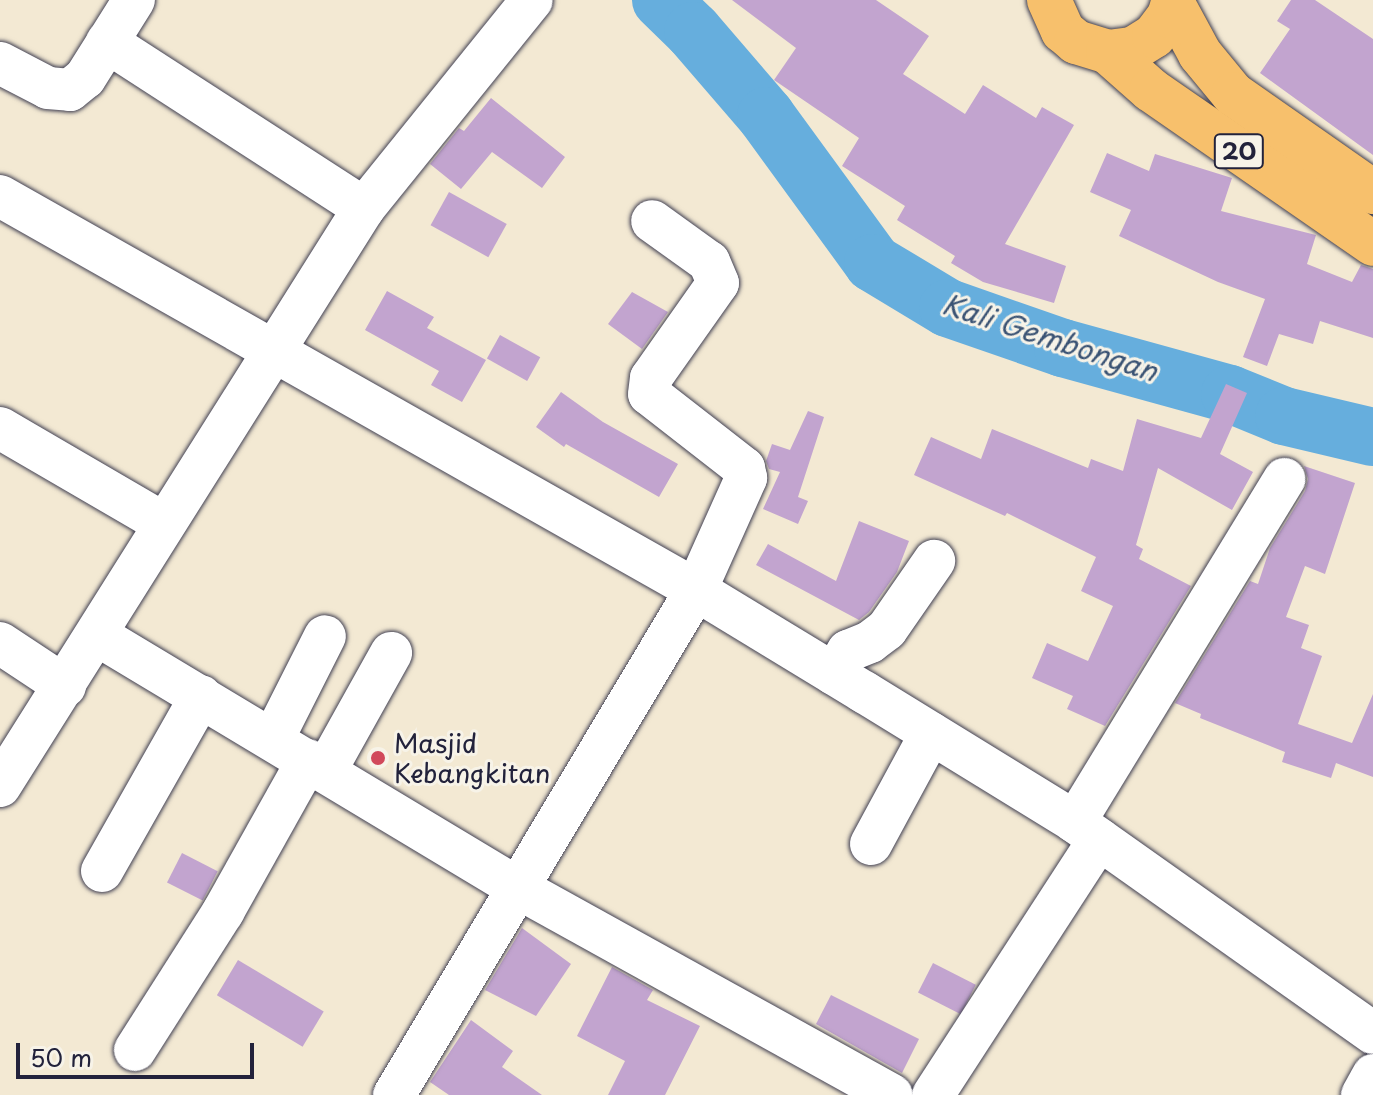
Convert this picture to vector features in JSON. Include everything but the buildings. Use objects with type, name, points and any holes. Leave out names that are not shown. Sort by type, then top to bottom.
[{"type":"highway","points":[[1042,5],[1076,42],[1108,52],[1144,43],[1163,27],[1173,2]]},
{"type":"highway","name":"20","points":[[1173,2],[1200,54],[1233,94],[1373,192]]},
{"type":"highway","name":"20","points":[[1108,52],[1151,90],[1373,244]]},
{"type":"street","points":[[9,76],[48,88],[70,90],[85,78],[134,0]]},
{"type":"street","points":[[0,786],[364,208],[532,0]]},
{"type":"street","points":[[107,42],[364,208]]},
{"type":"street","points":[[0,196],[696,590],[931,733],[1087,830],[1373,1033]]},
{"type":"street","points":[[394,1095],[520,889],[696,590],[742,489],[746,470],[649,394],[651,378],[718,283],[709,262],[652,221]]},
{"type":"street","points":[[0,428],[163,523]]},
{"type":"street","points":[[933,1095],[1087,830],[1284,479]]},
{"type":"street","points":[[834,674],[848,651],[870,642],[887,629],[934,561]]},
{"type":"street","points":[[97,635],[520,889],[892,1095]]},
{"type":"street","points":[[273,739],[325,636]]},
{"type":"street","points":[[0,643],[65,686]]},
{"type":"street","points":[[135,1050],[391,653]]},
{"type":"street","points":[[102,871],[201,696]]},
{"type":"street","points":[[871,844],[931,733]]},
{"type":"street","points":[[1362,1095],[1373,1075]]},
{"type":"waterway","name":"Kali Gembongan","points":[[661,0],[693,31],[766,116],[873,263],[948,308],[1063,348],[1230,394],[1284,416],[1373,437]]},
{"type":"place","name":"Masjid Kebangkitan","points":[[378,758]]}]
